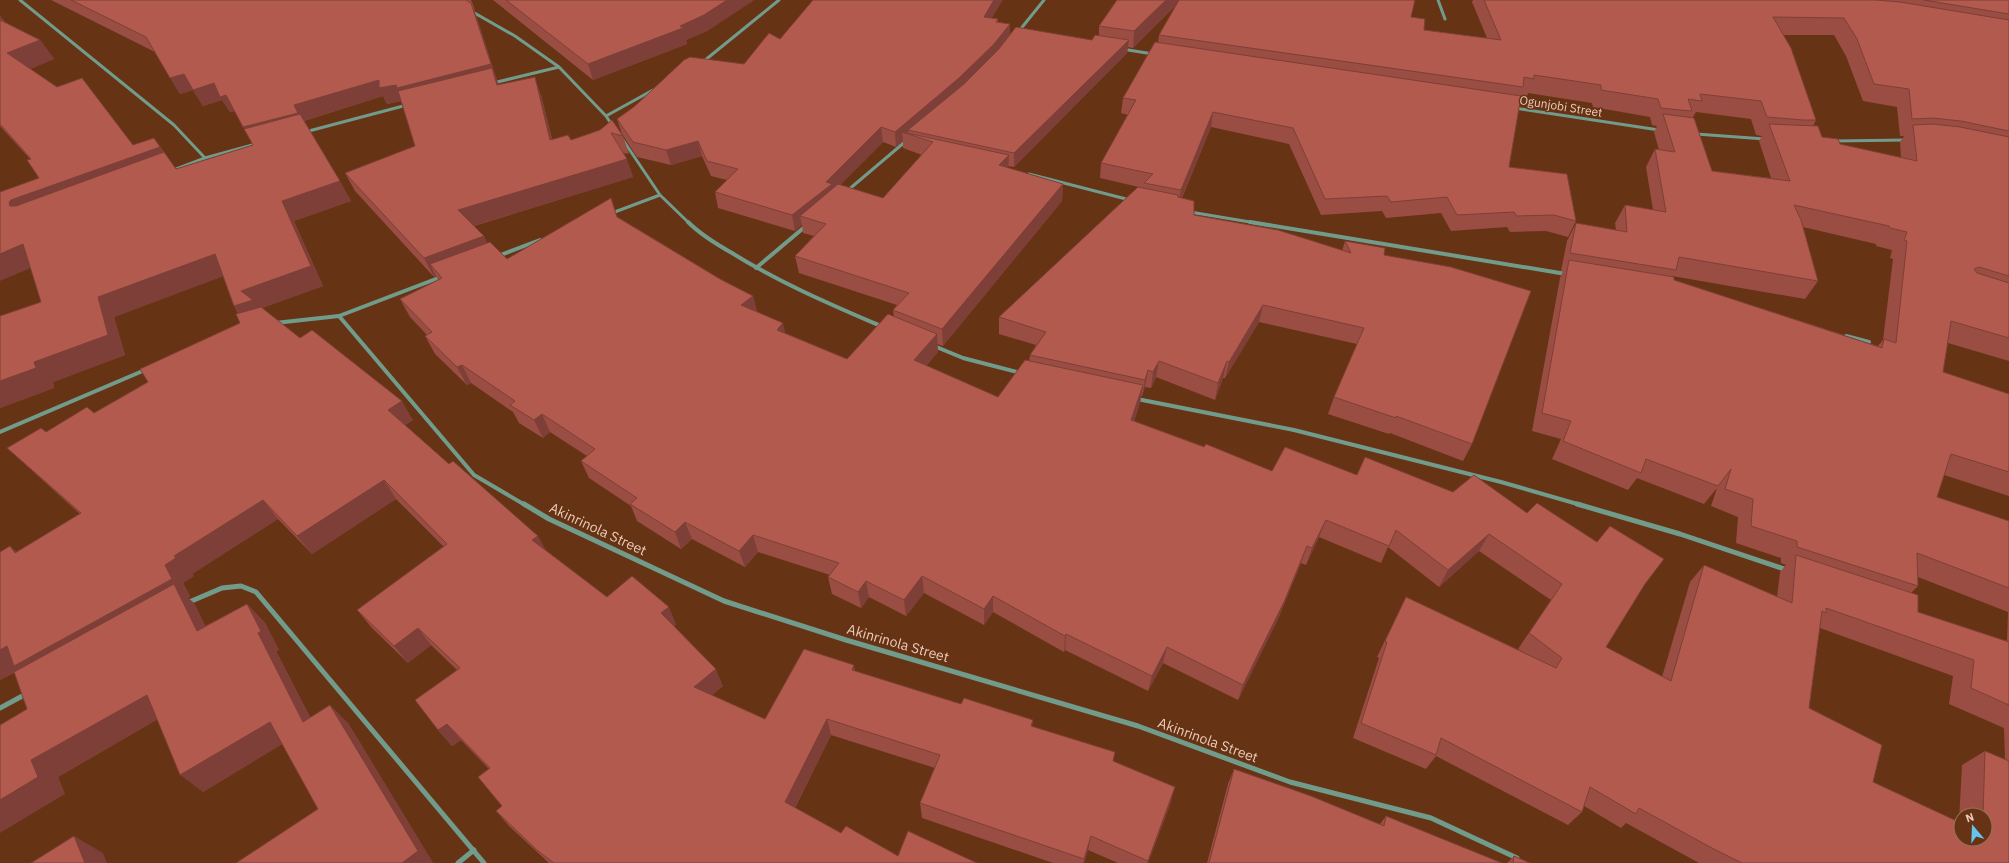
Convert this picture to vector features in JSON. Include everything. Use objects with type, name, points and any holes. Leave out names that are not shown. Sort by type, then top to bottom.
[{"type":"street","points":[[20,0],[174,125],[205,158]]},
{"type":"street","points":[[702,62],[714,54],[779,0]]},
{"type":"street","points":[[1025,35],[1017,34],[1044,0]]},
{"type":"street","points":[[1438,0],[1444,19]]},
{"type":"street","points":[[468,9],[516,36],[559,67],[606,116],[615,129]]},
{"type":"street","points":[[1119,49],[1158,55]]},
{"type":"street","points":[[490,84],[559,67]]},
{"type":"street","points":[[606,116],[655,89]]},
{"type":"street","points":[[300,133],[414,104]]},
{"type":"street","name":"Ogunjobi Street","points":[[1512,108],[1662,130]]},
{"type":"street","points":[[1692,134],[1771,140]]},
{"type":"street","points":[[620,136],[660,194],[698,233],[756,268],[831,305],[888,329]]},
{"type":"street","points":[[841,196],[908,140]]},
{"type":"street","points":[[1830,141],[1912,140]]},
{"type":"street","points":[[168,172],[205,158],[263,143]]},
{"type":"street","points":[[902,145],[909,147]]},
{"type":"street","points":[[1024,173],[1137,201]]},
{"type":"street","points":[[608,214],[660,194]]},
{"type":"street","points":[[1182,210],[1272,227],[1568,275]]},
{"type":"street","points":[[756,268],[810,222]]},
{"type":"street","points":[[496,257],[548,237]]},
{"type":"street","points":[[270,323],[339,316],[444,276]]},
{"type":"street","name":"Akinrinola Street","points":[[339,316],[474,475],[549,519],[724,601],[846,640],[1138,726],[1290,782],[1431,818],[1522,860]]},
{"type":"street","points":[[1839,334],[1868,342]]},
{"type":"street","points":[[929,345],[963,358],[1030,375]]},
{"type":"street","points":[[0,432],[147,370]]},
{"type":"street","points":[[1129,397],[1294,430],[1501,482],[1680,534],[1793,572]]},
{"type":"street","points":[[181,606],[194,598],[222,588],[241,586],[256,592],[484,863]]},
{"type":"street","points":[[0,708],[28,692]]},
{"type":"street","points":[[458,863],[474,850]]},
{"type":"building","points":[[71,0],[466,0],[471,3],[491,64],[397,88],[396,85],[379,88],[379,80],[294,105],[298,113],[243,127],[226,95],[220,97],[214,83],[193,90],[184,74],[170,78],[146,37]]},
{"type":"building","points":[[506,0],[727,0],[704,15],[680,26],[683,28],[588,64]]},
{"type":"building","points":[[813,0],[994,0],[984,17],[998,19],[996,22],[1010,24],[994,44],[959,78],[895,132],[881,127],[826,182],[832,184],[792,215],[715,192],[738,169],[707,161],[698,141],[666,150],[633,142],[617,119],[635,106],[684,60],[690,57],[744,64],[769,33],[780,39]]},
{"type":"building","points":[[1117,0],[1166,0],[1134,31],[1099,26]]},
{"type":"building","points":[[1179,0],[1415,0],[1411,17],[1425,19],[1424,30],[1501,40],[1484,0],[1876,0],[1900,2],[2009,20],[2009,131],[1961,121],[1933,118],[1912,119],[1909,89],[1874,84],[1857,39],[1844,18],[1773,17],[1791,48],[1816,120],[1803,120],[1767,117],[1761,101],[1700,94],[1702,101],[1688,99],[1692,111],[1661,108],[1658,99],[1601,90],[1601,85],[1534,75],[1534,79],[1524,77],[1523,87],[1159,35]]},
{"type":"building","points":[[1924,0],[2009,0],[2009,14]]},
{"type":"building","points":[[0,20],[40,40],[7,53],[57,87],[82,78],[133,145],[154,138],[160,147],[11,200],[9,203],[10,206],[16,206],[164,152],[176,169],[253,145],[244,129],[300,114],[340,181],[282,201],[311,266],[241,291],[253,300],[234,306],[215,254],[98,297],[108,335],[34,362],[36,368],[0,381],[0,316],[41,302],[23,244],[0,254],[0,192],[39,178],[27,160],[31,159],[0,124]]},
{"type":"building","points":[[1016,27],[1092,40],[1095,35],[1129,40],[1014,153],[908,130],[964,84],[998,50]]},
{"type":"building","points":[[1155,42],[1521,96],[1509,167],[1567,174],[1576,221],[1554,215],[1517,216],[1514,212],[1457,215],[1447,197],[1391,202],[1387,196],[1325,199],[1293,128],[1213,112],[1181,190],[1144,183],[1153,174],[1101,163],[1136,100],[1123,98]]},
{"type":"building","points":[[492,68],[497,85],[535,77],[550,140],[568,135],[571,140],[600,130],[612,120],[623,136],[611,133],[627,159],[458,210],[484,236],[424,258],[345,173],[415,146],[398,91]]},
{"type":"building","points":[[1663,114],[1694,118],[1712,171],[1790,181],[1769,124],[1818,126],[1822,137],[1838,139],[1840,144],[1917,161],[1913,125],[1933,124],[1960,127],[2009,137],[2009,276],[1979,267],[1974,269],[1977,273],[2009,283],[2009,338],[1951,321],[1943,372],[2009,394],[2009,472],[1951,454],[1937,497],[2009,521],[2009,588],[1917,553],[1918,586],[1797,547],[1797,541],[1751,526],[1753,499],[1725,489],[1731,469],[1718,486],[1646,459],[1641,473],[1563,441],[1571,421],[1542,413],[1569,260],[1674,277],[1674,280],[1882,348],[1884,339],[1896,343],[1907,241],[1904,240],[1907,232],[1890,228],[1889,226],[1794,205],[1801,220],[1818,281],[1679,257],[1676,270],[1570,253],[1576,223],[1627,232],[1625,205],[1666,212],[1655,149],[1675,152]]},
{"type":"building","points":[[902,132],[1009,155],[999,165],[1063,184],[942,329],[893,310],[909,293],[795,256],[826,224],[800,216],[838,184],[883,198],[933,142]]},
{"type":"building","points":[[1138,187],[1178,195],[1178,197],[1194,201],[1194,215],[1278,230],[1351,253],[1345,241],[1385,248],[1384,255],[1451,267],[1531,291],[1472,444],[1396,416],[1396,418],[1334,397],[1364,328],[1263,305],[1229,362],[1227,361],[1218,383],[1159,361],[1153,372],[1148,370],[1145,380],[1030,355],[1046,332],[999,317]]},
{"type":"building","points":[[611,198],[617,217],[720,279],[753,296],[741,305],[783,323],[777,330],[847,359],[888,314],[937,334],[914,360],[998,397],[1025,360],[1143,385],[1131,420],[1204,447],[1206,444],[1272,471],[1285,447],[1357,475],[1365,457],[1453,492],[1474,475],[1527,513],[1537,503],[1597,542],[1610,526],[1664,559],[1645,584],[1606,647],[1671,681],[1704,565],[1792,603],[1796,555],[1918,595],[1918,612],[2009,642],[2009,705],[1971,688],[1974,660],[1826,608],[1826,613],[1822,611],[1809,708],[1882,745],[1873,782],[1953,819],[1953,847],[1993,847],[1993,807],[1983,807],[1985,751],[2009,761],[2009,863],[1742,863],[1639,808],[1636,814],[1590,787],[1582,812],[1441,738],[1436,755],[1361,723],[1387,642],[1385,641],[1406,597],[1556,668],[1562,658],[1529,633],[1562,584],[1489,534],[1448,570],[1396,530],[1389,546],[1326,520],[1312,548],[1307,546],[1284,602],[1243,685],[1167,647],[1152,676],[1066,634],[1065,636],[993,596],[984,609],[922,576],[904,600],[866,581],[858,592],[828,577],[839,563],[753,535],[739,551],[685,522],[675,532],[630,504],[637,498],[581,461],[595,449],[542,414],[534,420],[510,405],[515,401],[462,365],[457,367],[425,336],[432,332],[400,299],[442,278],[430,264],[490,242],[507,259]]},
{"type":"building","points":[[261,307],[300,338],[312,330],[402,401],[388,410],[449,464],[453,461],[538,536],[532,540],[607,597],[632,576],[669,607],[661,613],[716,669],[694,687],[765,719],[804,649],[854,665],[852,670],[961,704],[964,698],[1033,720],[1031,726],[1115,752],[1113,761],[1175,787],[1148,861],[1091,836],[1084,859],[920,803],[940,755],[827,719],[785,802],[841,833],[846,826],[898,856],[908,831],[977,863],[554,863],[538,851],[496,811],[502,806],[478,777],[490,768],[447,724],[438,730],[415,700],[460,668],[418,628],[394,646],[357,610],[447,544],[384,480],[297,536],[263,500],[174,556],[176,558],[165,565],[172,579],[14,666],[7,646],[0,650],[0,552],[10,546],[15,553],[81,513],[7,448],[41,428],[46,432],[87,407],[94,413],[148,382],[140,369],[240,323],[236,314]]},
{"type":"building","points":[[174,584],[197,631],[247,604],[261,631],[258,633],[303,722],[330,705],[418,851],[402,863],[236,863],[318,809],[270,722],[180,775],[147,695],[31,760],[38,777],[0,800],[0,725],[27,709],[14,672]]},
{"type":"building","points":[[1234,769],[1311,796],[1384,826],[1386,816],[1502,863],[1209,863]]},
{"type":"building","points":[[74,836],[85,863],[31,863]]},
{"type":"building","points":[[1514,856],[1530,863],[1513,863]]}]
